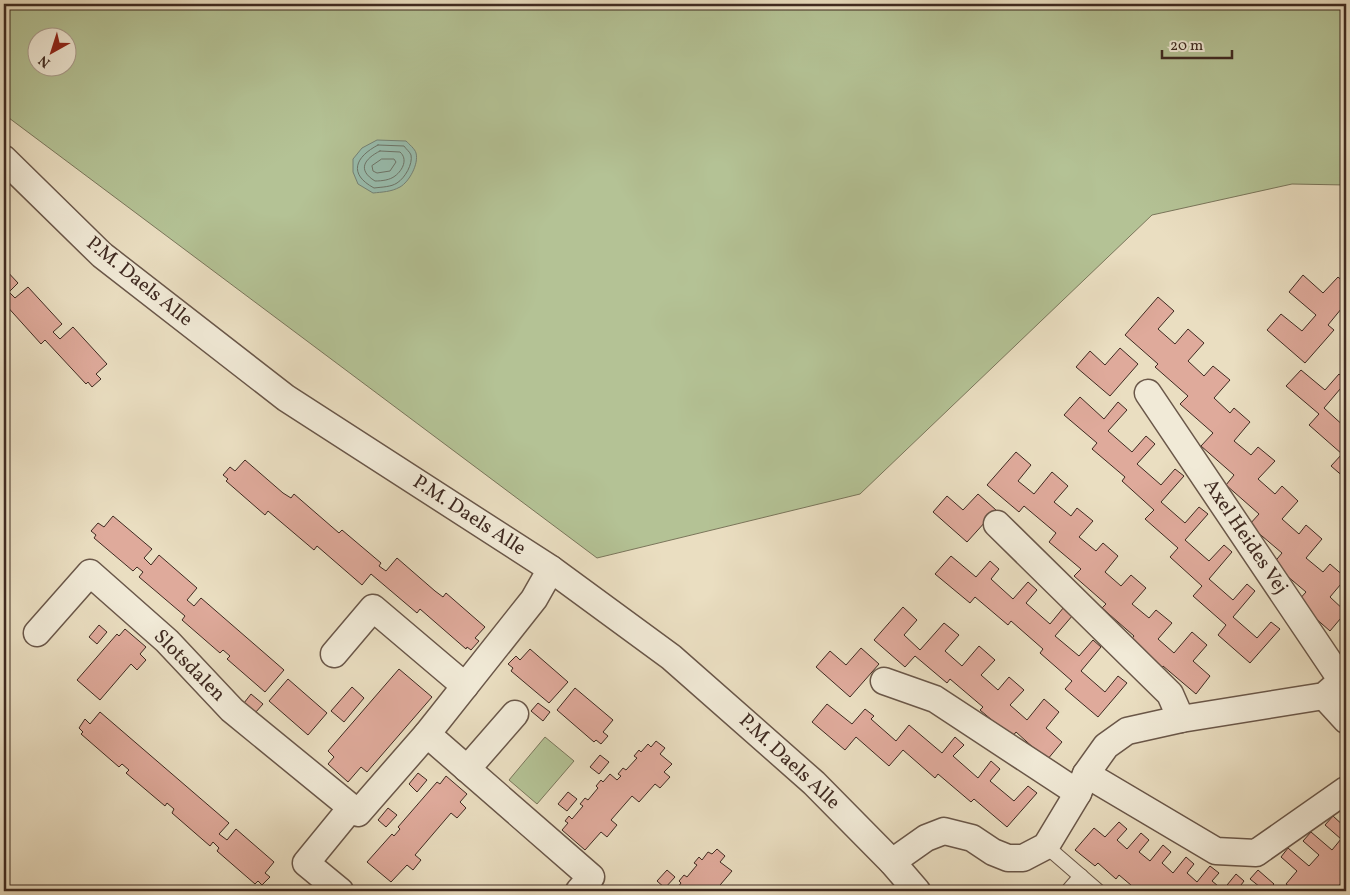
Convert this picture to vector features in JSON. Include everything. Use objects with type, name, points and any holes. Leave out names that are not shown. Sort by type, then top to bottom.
[{"type":"street","name":"P.M. Daels Alle","points":[[4,160],[102,255],[286,398],[551,570],[671,657],[814,783],[892,862],[917,891]]},
{"type":"street","name":"Axel Heides Vej","points":[[1148,393],[1337,684],[1346,720]]},
{"type":"street","points":[[997,524],[1170,694],[1181,719]]},
{"type":"street","points":[[340,891],[306,863],[351,808],[358,813],[428,734],[534,599],[551,570]]},
{"type":"street","name":"Slotsdalen","points":[[37,633],[90,573],[167,641],[232,710],[351,808]]},
{"type":"street","points":[[334,654],[373,608],[465,686]]},
{"type":"street","points":[[884,681],[935,699],[1082,784],[1216,851],[1256,853],[1346,790]]},
{"type":"street","points":[[892,862],[926,838],[944,831],[972,838],[993,852],[1008,858],[1023,858],[1046,846],[1106,746],[1127,730],[1337,684]]},
{"type":"street","points":[[467,769],[515,714]]},
{"type":"street","points":[[428,734],[591,877],[579,891]]},
{"type":"lane","points":[[1046,846],[1098,891]]},
{"type":"lane","points":[[1068,891],[1081,876]]},
{"type":"shaded area","points":[[4,4],[1346,4],[1346,185],[1292,184],[1152,215],[860,494],[597,558],[9,118],[4,111]]},
{"type":"shaded area","points":[[545,737],[574,761],[537,804],[509,780]]},
{"type":"water","points":[[377,140],[406,141],[417,157],[412,172],[403,185],[387,192],[373,193],[358,184],[353,172],[353,159],[362,148]]},
{"type":"building","points":[[4,268],[18,283],[9,292],[15,298],[28,287],[62,324],[53,332],[60,339],[73,327],[107,364],[96,374],[101,379],[92,387],[88,382],[86,384],[45,340],[41,344],[4,303]]},
{"type":"building","points":[[1303,275],[1323,293],[1338,277],[1346,284],[1346,303],[1328,325],[1334,330],[1305,363],[1267,330],[1281,314],[1302,331],[1316,315],[1289,292]]},
{"type":"building","points":[[1158,297],[1174,311],[1158,329],[1175,344],[1188,329],[1204,343],[1188,361],[1204,376],[1213,366],[1230,380],[1214,398],[1230,413],[1234,408],[1250,422],[1234,441],[1251,455],[1258,447],[1275,461],[1258,479],[1275,494],[1282,486],[1298,501],[1282,519],[1299,534],[1306,525],[1322,539],[1306,558],[1323,572],[1330,564],[1346,578],[1330,597],[1346,612],[1330,631],[1297,602],[1306,592],[1273,564],[1282,553],[1249,525],[1259,514],[1226,485],[1234,475],[1201,446],[1213,433],[1180,404],[1188,396],[1155,367],[1158,364],[1125,335]]},
{"type":"building","points":[[1120,348],[1138,364],[1110,396],[1076,367],[1090,351],[1105,365]]},
{"type":"building","points":[[1301,370],[1325,390],[1339,374],[1346,380],[1324,408],[1346,428],[1346,479],[1331,466],[1342,454],[1309,425],[1319,414],[1286,386]]},
{"type":"building","points":[[1080,397],[1104,419],[1118,402],[1127,410],[1108,431],[1132,452],[1146,436],[1155,444],[1137,464],[1161,485],[1175,469],[1184,476],[1161,502],[1185,523],[1199,507],[1208,514],[1185,540],[1209,561],[1224,545],[1232,552],[1209,579],[1233,600],[1247,584],[1255,591],[1233,617],[1257,638],[1271,622],[1280,629],[1250,663],[1218,635],[1226,625],[1193,596],[1202,586],[1170,557],[1178,548],[1145,519],[1154,510],[1122,481],[1125,477],[1092,449],[1097,443],[1064,415]]},
{"type":"building","points":[[1016,452],[1031,465],[1018,481],[1034,494],[1052,472],[1068,486],[1054,502],[1071,516],[1077,508],[1093,521],[1079,537],[1096,551],[1103,543],[1118,556],[1105,572],[1121,586],[1131,575],[1146,588],[1132,604],[1149,618],[1156,610],[1172,623],[1158,639],[1174,653],[1192,632],[1207,645],[1193,661],[1210,676],[1196,694],[1163,666],[1160,671],[1128,643],[1134,636],[1102,608],[1106,604],[1074,576],[1081,569],[1049,542],[1056,533],[1024,506],[1019,512],[987,485]]},
{"type":"building","points":[[245,460],[283,493],[291,498],[294,494],[339,533],[342,530],[381,563],[379,566],[386,571],[397,558],[443,597],[446,593],[485,627],[475,638],[479,641],[471,650],[467,647],[466,649],[420,609],[417,613],[371,574],[362,585],[317,546],[314,550],[268,511],[265,515],[226,481],[228,479],[223,475],[230,467],[235,471]]},
{"type":"building","points":[[978,494],[996,510],[967,542],[933,512],[947,496],[963,510]]},
{"type":"building","points":[[113,516],[152,549],[144,558],[151,565],[159,555],[197,588],[187,600],[194,606],[201,598],[284,670],[265,692],[227,659],[230,656],[223,650],[220,653],[182,620],[185,616],[139,577],[143,572],[137,567],[133,571],[94,538],[96,535],[91,531],[98,523],[104,527]]},
{"type":"building","points":[[951,556],[976,577],[990,561],[999,569],[991,579],[1013,599],[1028,582],[1037,590],[1026,603],[1050,624],[1064,607],[1073,615],[1055,636],[1079,656],[1093,640],[1101,647],[1081,671],[1105,692],[1118,676],[1127,683],[1098,717],[1065,689],[1072,681],[1040,653],[1043,649],[1011,621],[1008,625],[975,597],[970,603],[935,574]]},
{"type":"building","points":[[903,607],[917,620],[904,635],[920,650],[944,623],[959,635],[945,651],[962,666],[979,646],[995,660],[981,675],[998,690],[1009,677],[1024,690],[1010,705],[1027,720],[1044,699],[1059,712],[1046,728],[1062,742],[1047,760],[1016,732],[1012,737],[980,710],[983,707],[950,679],[947,683],[915,656],[905,667],[874,640]]},
{"type":"building","points":[[99,625],[107,632],[97,644],[89,637]]},
{"type":"building","points":[[125,629],[146,647],[140,654],[146,660],[137,670],[131,664],[100,700],[77,680],[117,634],[119,636]]},
{"type":"building","points":[[861,648],[879,664],[850,697],[816,667],[830,651],[846,665]]},
{"type":"building","points":[[530,649],[568,682],[549,703],[511,671],[513,668],[508,664],[516,656],[520,660]]},
{"type":"building","points":[[399,669],[432,697],[367,772],[361,767],[348,782],[328,764],[334,757],[328,751]]},
{"type":"building","points":[[288,679],[327,713],[308,735],[269,701]]},
{"type":"building","points":[[352,687],[364,698],[344,722],[331,711]]},
{"type":"building","points":[[575,688],[613,720],[603,732],[608,736],[601,744],[596,740],[594,742],[557,710]]},
{"type":"building","points":[[251,694],[263,704],[255,713],[244,703]]},
{"type":"building","points":[[538,703],[550,712],[543,721],[531,711]]},
{"type":"building","points":[[827,704],[852,724],[865,709],[874,716],[871,719],[896,741],[909,725],[942,753],[955,737],[964,745],[953,756],[978,778],[991,761],[1000,769],[990,781],[1014,801],[1028,786],[1037,793],[1007,827],[974,799],[971,802],[938,774],[935,778],[903,750],[889,766],[856,737],[845,750],[812,722]]},
{"type":"building","points":[[100,712],[229,823],[219,834],[227,840],[236,829],[274,862],[265,873],[270,877],[262,885],[258,881],[255,884],[217,851],[219,848],[213,842],[210,846],[172,813],[174,809],[167,803],[165,806],[126,773],[129,770],[122,764],[119,767],[81,734],[83,732],[79,728],[85,719],[90,724]]},
{"type":"building","points":[[656,741],[665,748],[660,754],[672,764],[664,772],[670,777],[660,788],[655,784],[639,802],[632,796],[611,820],[617,825],[607,837],[601,832],[585,850],[562,830],[568,823],[565,821],[569,816],[572,819],[583,806],[580,804],[585,798],[588,800],[598,788],[596,786],[601,780],[603,782],[610,774],[617,780],[621,776],[618,774],[623,768],[626,770],[637,758],[634,756],[639,750],[641,752],[648,744],[651,747]]},
{"type":"building","points":[[600,755],[609,762],[599,774],[590,767]]},
{"type":"building","points":[[418,773],[427,780],[417,792],[409,784]]},
{"type":"building","points":[[446,776],[467,794],[460,802],[466,808],[457,818],[451,813],[415,855],[421,860],[413,870],[407,865],[391,882],[367,862],[392,834],[394,836],[400,829],[398,827],[437,782],[440,784]]},
{"type":"building","points":[[568,792],[577,799],[567,811],[558,804]]},
{"type":"building","points":[[388,808],[397,815],[386,827],[378,820]]},
{"type":"building","points":[[1333,816],[1346,828],[1346,877],[1336,889],[1331,886],[1326,891],[1295,891],[1286,884],[1297,871],[1281,857],[1288,848],[1309,866],[1319,855],[1303,841],[1311,832],[1332,850],[1341,839],[1325,825]]},
{"type":"building","points":[[1119,822],[1127,829],[1117,840],[1127,849],[1141,833],[1149,840],[1139,852],[1150,861],[1163,845],[1171,852],[1162,863],[1173,873],[1186,857],[1194,864],[1187,873],[1197,882],[1210,866],[1219,873],[1212,881],[1223,890],[1236,874],[1244,881],[1241,885],[1249,891],[1148,891],[1142,886],[1138,891],[1119,875],[1116,879],[1098,863],[1095,866],[1075,850],[1094,828],[1105,837]]},
{"type":"building","points":[[717,849],[725,856],[720,862],[732,871],[715,891],[675,891],[684,875],[687,877],[697,865],[694,863],[699,857],[702,860],[708,852],[712,854]]},
{"type":"building","points":[[667,870],[675,877],[665,888],[657,881]]},
{"type":"building","points":[[1258,870],[1274,884],[1268,891],[1265,891],[1250,879]]}]
